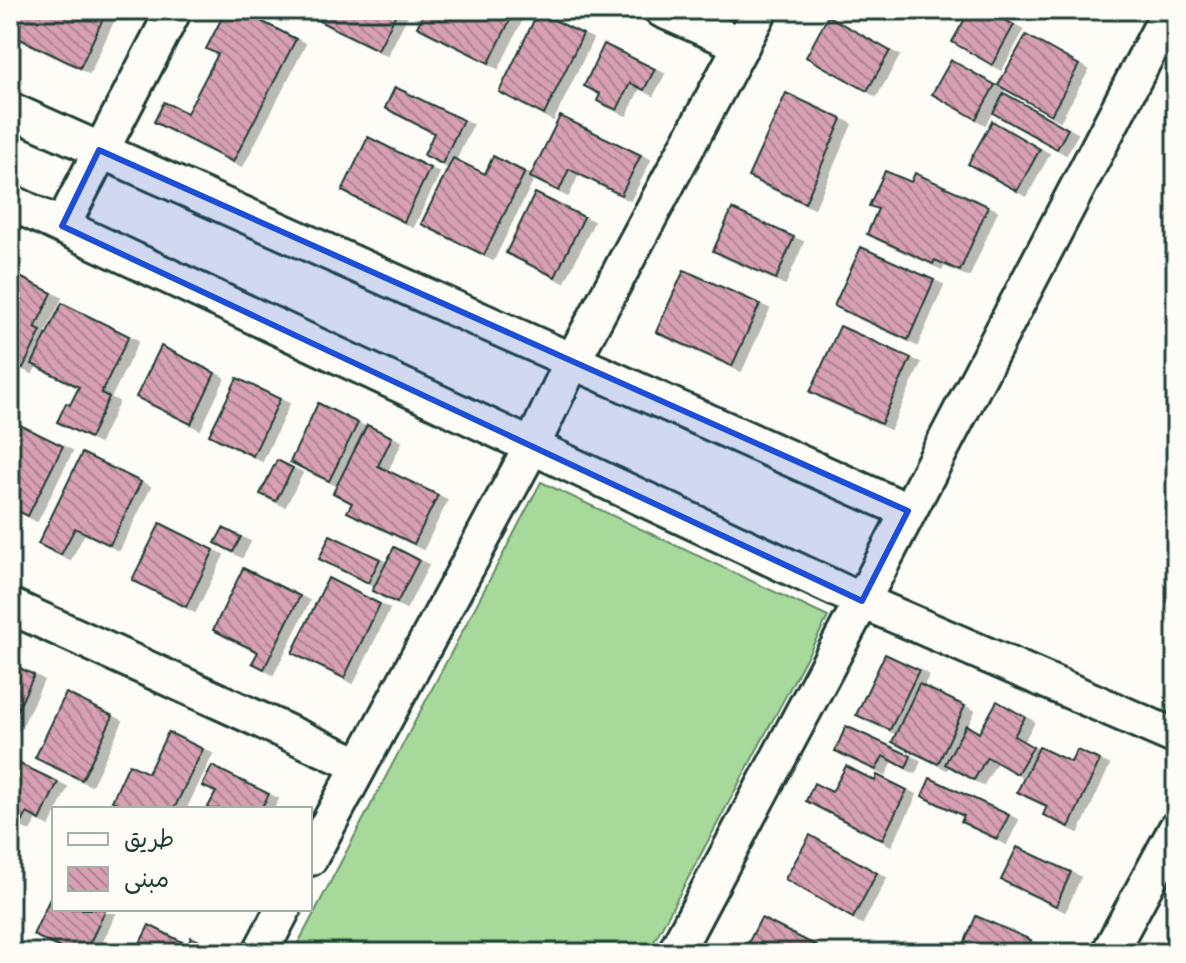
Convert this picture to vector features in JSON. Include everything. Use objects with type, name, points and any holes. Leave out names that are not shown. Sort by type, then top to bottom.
[{"type":"street","points":[[62,226],[174,10]]},
{"type":"street","points":[[662,10],[742,45]]},
{"type":"street","points":[[312,854],[531,448],[572,362],[760,10]]},
{"type":"street","points":[[675,953],[1170,10]]},
{"type":"street","points":[[10,110],[908,511]]},
{"type":"street","points":[[10,202],[862,601],[1176,737]]},
{"type":"street","points":[[10,606],[359,765]]},
{"type":"street","points":[[1109,953],[1176,829]]},
{"type":"street","points":[[260,953],[282,911]]},
{"type":"highlighted area","points":[[99,150],[908,511],[862,601],[62,226]]},
{"type":"green space","points":[[541,482],[828,617],[648,953],[293,953]]},
{"type":"building","points":[[10,10],[107,10],[80,68],[10,34]]},
{"type":"building","points":[[226,10],[240,10],[296,39],[233,162],[154,122],[164,102],[187,113],[218,54],[206,49]]},
{"type":"building","points":[[325,10],[398,10],[378,50],[319,21]]},
{"type":"building","points":[[425,10],[515,10],[489,63],[417,27]]},
{"type":"building","points":[[970,10],[987,10],[1014,25],[992,65],[952,42]]},
{"type":"building","points":[[538,12],[583,34],[544,115],[499,92]]},
{"type":"building","points":[[828,16],[890,51],[867,91],[806,57]]},
{"type":"building","points":[[1026,35],[1079,65],[1051,115],[998,85]]},
{"type":"building","points":[[604,44],[655,69],[644,90],[630,83],[617,110],[597,101],[600,94],[584,86]]},
{"type":"building","points":[[951,60],[995,85],[976,119],[932,94]]},
{"type":"building","points":[[395,87],[463,120],[442,164],[424,155],[434,133],[385,108]]},
{"type":"building","points":[[786,93],[842,119],[805,203],[748,177]]},
{"type":"building","points":[[1004,93],[1068,129],[1057,149],[993,113]]},
{"type":"building","points":[[560,116],[641,155],[621,195],[569,169],[559,191],[530,177]]},
{"type":"building","points":[[992,121],[1040,149],[1017,191],[968,164]]},
{"type":"building","points":[[368,137],[430,168],[404,222],[342,191]]},
{"type":"building","points":[[493,156],[525,172],[484,255],[421,224],[453,158],[485,174]]},
{"type":"building","points":[[885,171],[911,182],[915,173],[988,206],[960,271],[935,260],[933,264],[867,234],[878,209],[869,206]]},
{"type":"building","points":[[535,193],[584,217],[555,277],[506,253]]},
{"type":"building","points":[[732,209],[794,237],[776,279],[713,251]]},
{"type":"building","points":[[861,247],[934,280],[908,340],[834,306]]},
{"type":"building","points":[[684,270],[760,304],[732,366],[656,332]]},
{"type":"building","points":[[10,272],[52,293],[35,328],[41,331],[23,368],[10,362]]},
{"type":"building","points":[[62,303],[129,336],[101,393],[109,397],[90,438],[57,422],[66,403],[70,405],[79,387],[32,364]]},
{"type":"building","points":[[840,326],[911,358],[881,424],[810,392]]},
{"type":"building","points":[[161,346],[215,373],[191,424],[136,397]]},
{"type":"building","points":[[237,378],[280,399],[253,456],[209,435]]},
{"type":"building","points":[[318,403],[358,423],[329,481],[290,462]]},
{"type":"building","points":[[12,421],[63,446],[28,516],[10,507]]},
{"type":"building","points":[[367,425],[392,437],[378,466],[438,495],[414,544],[347,512],[352,503],[333,493]]},
{"type":"building","points":[[82,453],[141,482],[110,545],[75,528],[61,555],[38,544]]},
{"type":"building","points":[[277,460],[293,468],[276,501],[260,494]]},
{"type":"building","points":[[160,523],[214,550],[186,607],[132,580]]},
{"type":"building","points":[[223,528],[241,537],[233,552],[215,543]]},
{"type":"building","points":[[330,535],[380,559],[368,583],[319,559]]},
{"type":"building","points":[[394,547],[419,560],[397,603],[372,591]]},
{"type":"building","points":[[243,568],[300,596],[264,669],[252,663],[258,652],[213,630]]},
{"type":"building","points":[[328,578],[380,604],[344,678],[292,653]]},
{"type":"building","points":[[885,654],[919,670],[890,730],[856,715]]},
{"type":"building","points":[[10,663],[34,675],[10,726]]},
{"type":"building","points":[[919,684],[965,706],[938,764],[892,742]]},
{"type":"building","points":[[66,693],[113,716],[82,780],[35,758]]},
{"type":"building","points":[[997,701],[1025,717],[1014,736],[1033,747],[1017,774],[987,757],[974,780],[945,764],[966,725],[979,733]]},
{"type":"building","points":[[846,726],[911,756],[906,768],[883,756],[876,770],[835,751]]},
{"type":"building","points":[[168,732],[203,749],[175,807],[125,807],[112,801],[129,764],[148,773]]},
{"type":"building","points":[[1039,747],[1071,762],[1077,750],[1100,760],[1069,827],[1043,815],[1047,806],[1017,792]]},
{"type":"building","points":[[18,763],[58,782],[40,820],[27,813],[21,825],[10,820],[10,780]]},
{"type":"building","points":[[212,766],[269,794],[262,807],[208,807],[216,792],[202,786]]},
{"type":"building","points":[[846,766],[875,781],[877,775],[907,790],[882,840],[806,801],[814,783],[832,792]]},
{"type":"building","points":[[930,778],[1009,815],[997,839],[961,822],[964,816],[922,796]]},
{"type":"building","points":[[810,835],[877,873],[853,918],[785,879]]},
{"type":"building","points":[[1017,847],[1071,872],[1056,906],[1001,880]]},
{"type":"building","points":[[52,894],[52,911],[105,911],[85,953],[71,953],[33,935]]},
{"type":"building","points":[[976,916],[1031,940],[1025,953],[960,953]]},
{"type":"building","points":[[761,918],[817,946],[814,953],[743,953]]},
{"type":"building","points":[[149,925],[188,945],[191,937],[214,948],[212,953],[135,953]]}]
